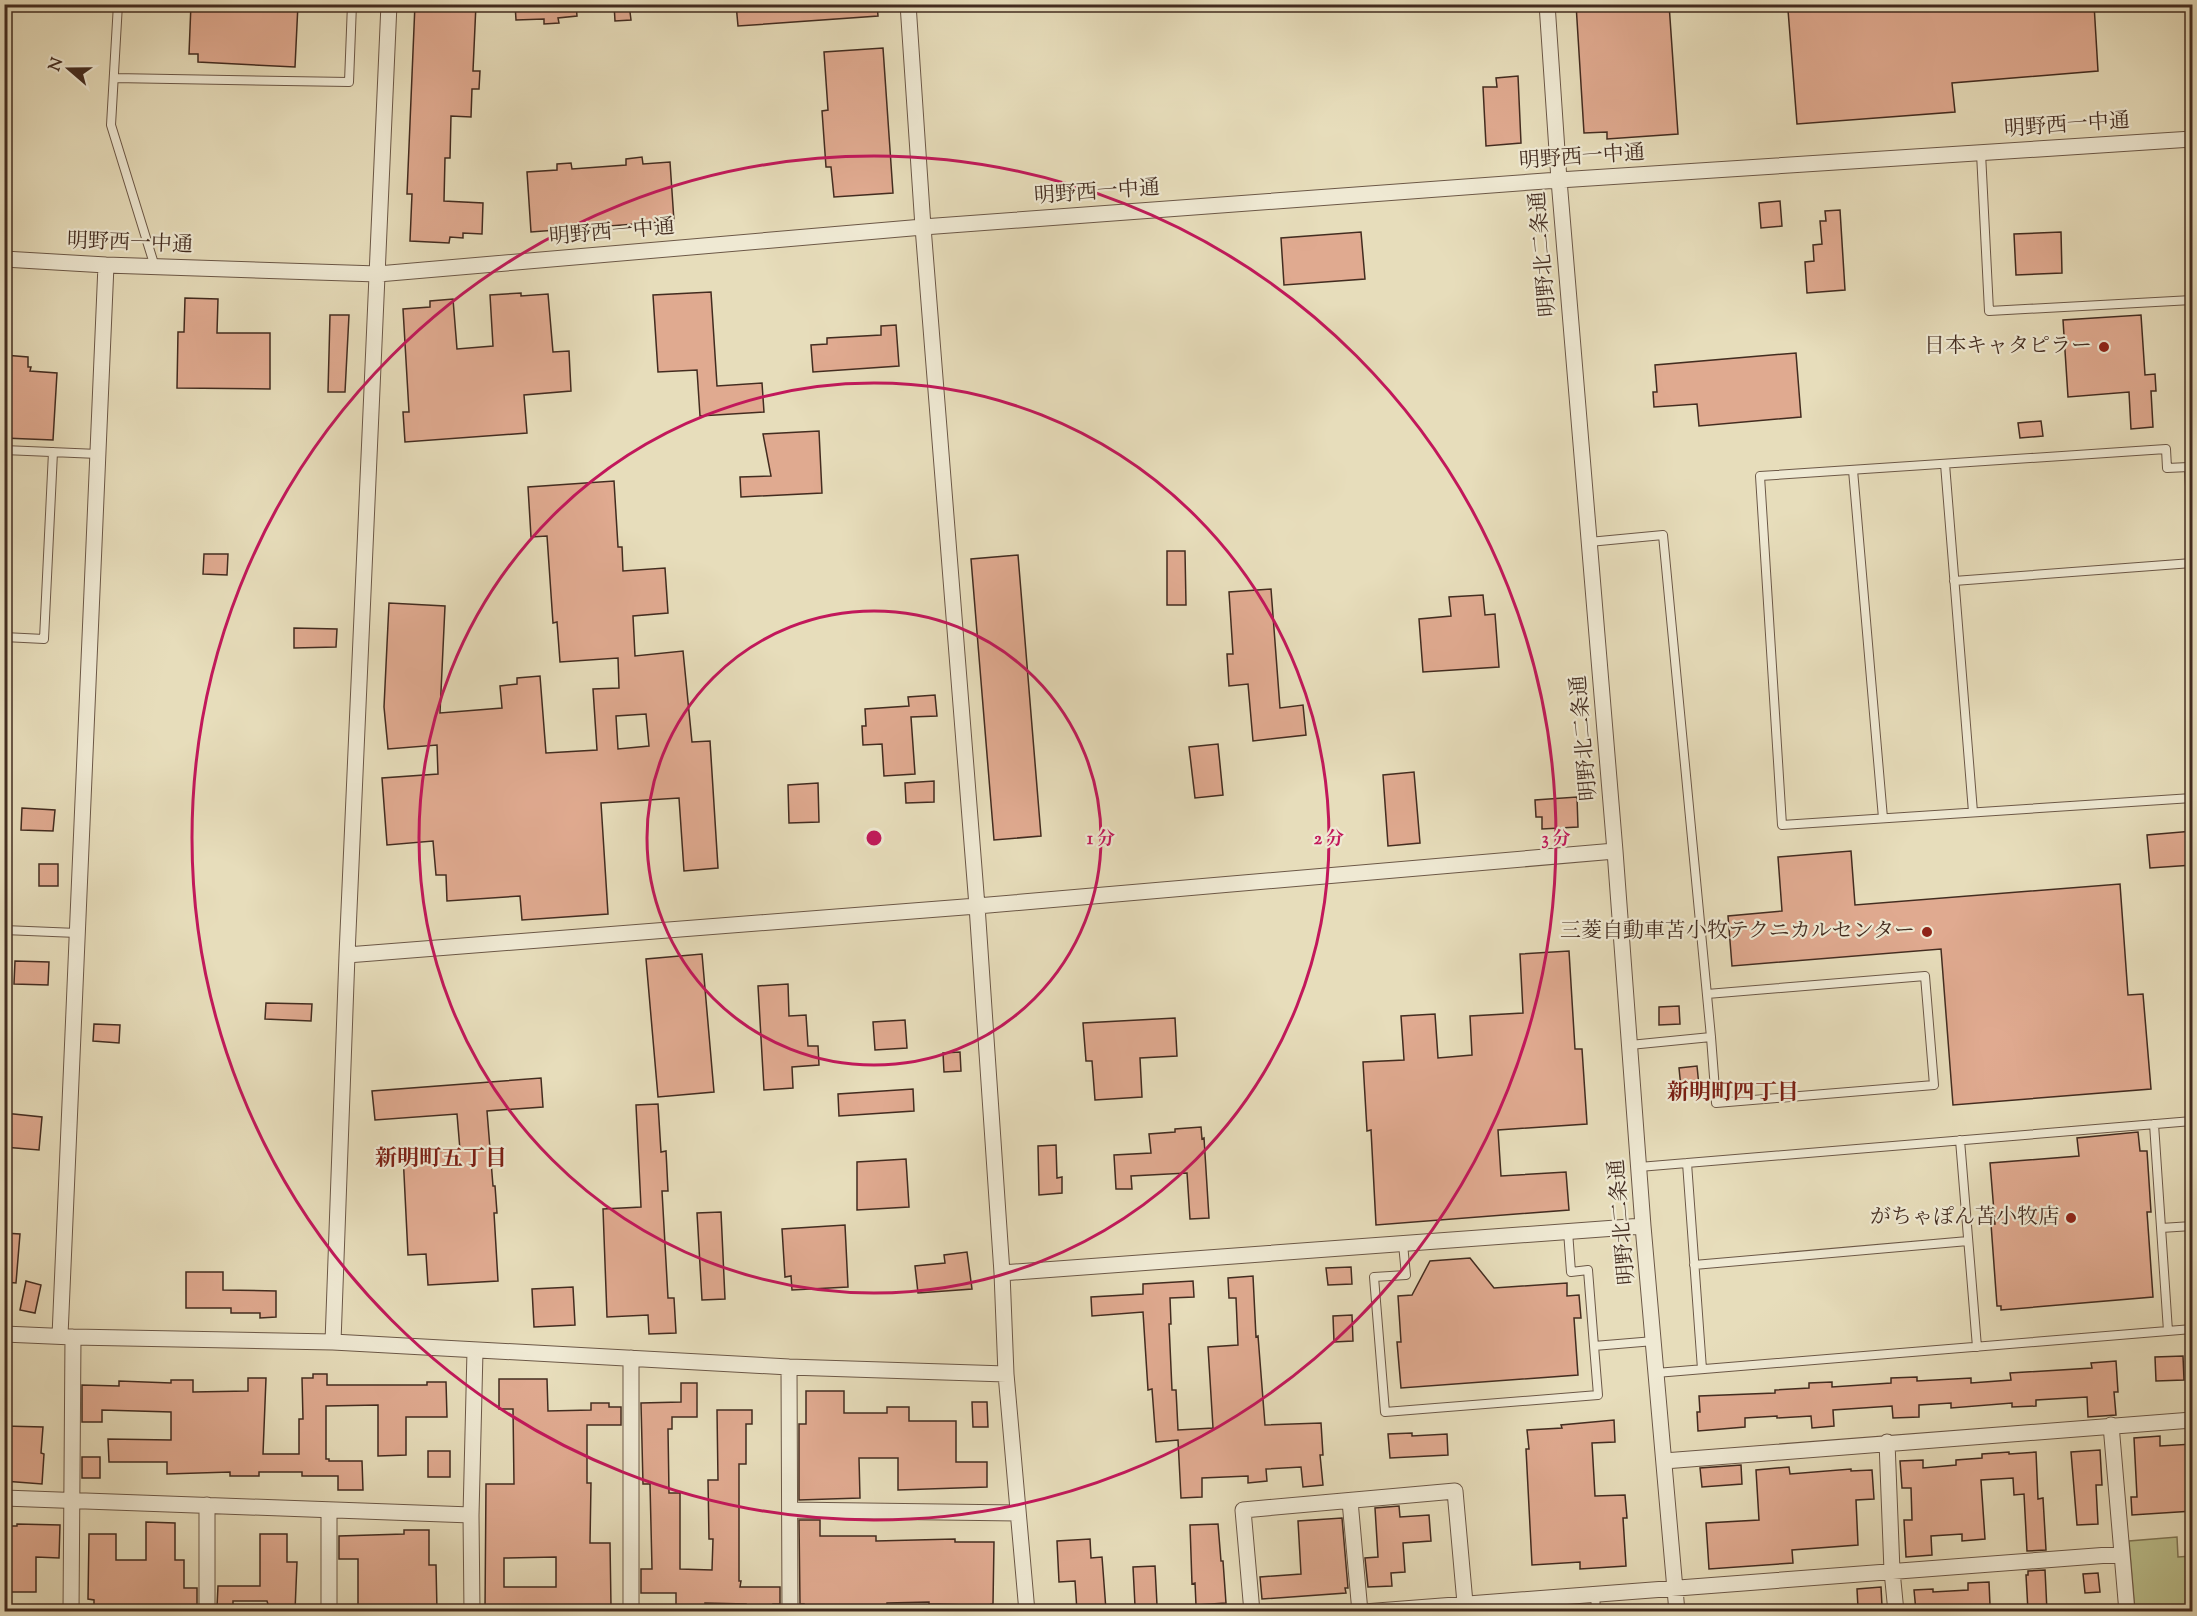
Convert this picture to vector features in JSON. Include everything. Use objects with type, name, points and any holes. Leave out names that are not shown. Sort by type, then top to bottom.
[{"type":"street","points":[[333,1342],[347,955],[389,4]]},
{"type":"street","points":[[908,4],[923,227],[977,906],[1002,1273],[1006,1374],[1027,1611]]},
{"type":"street","name":"明野北二条通","points":[[1547,4],[1559,180],[1615,851],[1643,1226],[1677,1611]]},
{"type":"street","name":"明野西一中通","points":[[4,259],[155,267],[378,274],[923,227],[1559,180],[2193,139]]},
{"type":"street","points":[[71,1611],[72,1501],[66,1337],[77,933],[106,265]]},
{"type":"street","points":[[347,955],[977,906],[1615,851]]},
{"type":"street","points":[[1002,1273],[1643,1226]]},
{"type":"street","points":[[4,1334],[333,1342],[789,1366],[1006,1374]]},
{"type":"street","points":[[472,1611],[471,1515],[475,1351]]},
{"type":"street","points":[[631,1358],[631,1611]]},
{"type":"street","points":[[789,1366],[790,1611]]},
{"type":"street","points":[[1664,1461],[2193,1420]]},
{"type":"street","points":[[2111,1425],[2127,1611]]},
{"type":"street","points":[[1887,1442],[1892,1571],[1896,1611]]},
{"type":"street","points":[[1252,1611],[1243,1510],[1455,1491],[1465,1603]]},
{"type":"street","points":[[4,1498],[471,1515]]},
{"type":"street","points":[[1350,1501],[1362,1611],[1438,1608],[1465,1603],[1517,1605],[1595,1593],[2122,1554]]},
{"type":"street","points":[[207,1505],[207,1611]]},
{"type":"street","points":[[329,1510],[329,1611]]},
{"type":"street","points":[[790,1510],[1017,1513]]},
{"type":"lane","points":[[118,4],[111,125],[155,267]]},
{"type":"lane","points":[[114,78],[349,82],[352,4]]},
{"type":"lane","points":[[1981,153],[1989,311],[2193,300]]},
{"type":"lane","points":[[2193,525],[2189,467],[2167,468],[2166,449],[1760,476],[1782,825],[2193,798]]},
{"type":"lane","points":[[4,450],[98,454]]},
{"type":"lane","points":[[4,637],[44,639],[53,452]]},
{"type":"lane","points":[[1945,464],[1973,812]]},
{"type":"lane","points":[[1853,470],[1883,818]]},
{"type":"lane","points":[[1589,542],[1663,535],[1716,1103],[1934,1085],[1925,976],[1707,994]]},
{"type":"lane","points":[[1954,581],[2193,563]]},
{"type":"lane","points":[[4,930],[77,933]]},
{"type":"lane","points":[[1630,1045],[1711,1037]]},
{"type":"lane","points":[[1639,1167],[2193,1121]]},
{"type":"lane","points":[[2154,1124],[2168,1331]]},
{"type":"lane","points":[[1960,1140],[1977,1347]]},
{"type":"lane","points":[[1687,1163],[1702,1369]]},
{"type":"lane","points":[[2161,1228],[2193,1226]]},
{"type":"lane","points":[[1404,1244],[1406,1275],[1374,1277],[1385,1412],[1598,1395],[1588,1270],[1571,1272],[1568,1232]]},
{"type":"lane","points":[[1694,1265],[1968,1241]]},
{"type":"lane","points":[[1656,1373],[2193,1329]]},
{"type":"lane","points":[[1594,1346],[1654,1341]]},
{"type":"lane","points":[[1595,1593],[1596,1611]]},
{"type":"green space","points":[[2177,1537],[2178,1557],[2192,1556],[2192,1611],[2135,1611],[2129,1541]]},
{"type":"building","points":[[191,4],[298,4],[295,67],[198,62],[198,54],[189,54]]},
{"type":"building","points":[[415,4],[476,4],[473,71],[480,71],[479,89],[472,89],[471,117],[451,116],[450,158],[445,158],[444,201],[483,203],[482,234],[463,233],[463,238],[450,237],[449,243],[410,241],[412,194],[407,194]]},
{"type":"building","points":[[515,4],[576,4],[577,16],[558,18],[559,23],[544,24],[544,19],[516,20]]},
{"type":"building","points":[[614,4],[629,4],[631,20],[615,21]]},
{"type":"building","points":[[736,4],[877,4],[878,16],[738,26]]},
{"type":"building","points":[[1576,4],[1669,4],[1678,134],[1607,139],[1607,132],[1584,133]]},
{"type":"building","points":[[1858,4],[2094,4],[2098,71],[1952,83],[1955,112],[1797,124],[1788,10]]},
{"type":"building","points":[[883,48],[893,193],[834,197],[831,167],[826,167],[822,111],[828,110],[824,52]]},
{"type":"building","points":[[1518,76],[1521,143],[1486,146],[1483,87],[1497,87],[1496,78]]},
{"type":"building","points":[[642,157],[643,164],[670,162],[674,221],[531,232],[527,172],[557,170],[557,164],[571,163],[572,169],[626,165],[626,159]]},
{"type":"building","points":[[1780,201],[1782,226],[1761,228],[1759,203]]},
{"type":"building","points":[[1840,210],[1845,290],[1807,293],[1805,262],[1814,261],[1813,245],[1822,244],[1820,221],[1826,221],[1825,211]]},
{"type":"building","points":[[1361,232],[1365,279],[1284,285],[1281,238]]},
{"type":"building","points":[[2061,232],[2062,273],[2016,275],[2014,234]]},
{"type":"building","points":[[711,292],[717,386],[762,383],[764,412],[700,416],[697,370],[658,372],[653,295]]},
{"type":"building","points":[[521,293],[521,296],[548,294],[553,352],[569,351],[571,391],[524,395],[527,433],[405,442],[403,412],[409,412],[403,309],[430,307],[430,301],[453,299],[457,349],[493,346],[490,295]]},
{"type":"building","points":[[185,298],[218,299],[217,333],[270,333],[270,389],[177,388],[178,332],[184,332]]},
{"type":"building","points":[[330,315],[349,315],[345,392],[328,392]]},
{"type":"building","name":"日本キャタピラー","points":[[2141,315],[2145,375],[2155,374],[2156,391],[2151,391],[2153,427],[2131,429],[2129,392],[2068,397],[2063,320]]},
{"type":"building","points":[[896,325],[899,366],[813,372],[811,345],[827,344],[827,338],[881,335],[881,326]]},
{"type":"building","points":[[1796,353],[1801,417],[1699,426],[1697,404],[1654,407],[1653,392],[1657,392],[1655,365]]},
{"type":"building","points":[[4,355],[28,357],[30,371],[57,373],[53,440],[4,438]]},
{"type":"building","points":[[2041,421],[2043,436],[2020,438],[2018,423]]},
{"type":"building","points":[[819,431],[822,493],[741,497],[740,477],[771,476],[763,434]]},
{"type":"building","points":[[614,481],[618,547],[622,547],[623,571],[665,568],[668,613],[633,616],[635,656],[683,651],[692,742],[710,741],[718,868],[684,871],[679,798],[601,803],[608,914],[522,920],[520,896],[447,901],[446,875],[436,875],[433,841],[387,845],[382,778],[438,774],[437,745],[388,749],[384,707],[389,603],[445,606],[440,713],[502,708],[500,686],[517,684],[517,678],[540,676],[546,753],[597,750],[593,689],[619,688],[618,658],[560,662],[557,622],[553,623],[547,536],[531,537],[528,487]],"holes":[[[646,714],[649,746],[618,749],[616,716]]]},
{"type":"building","points":[[1167,551],[1185,551],[1186,605],[1167,605]]},
{"type":"building","points":[[204,554],[228,554],[227,575],[203,574]]},
{"type":"building","points":[[1018,555],[1041,836],[994,840],[971,559]]},
{"type":"building","points":[[1271,589],[1280,708],[1303,705],[1306,735],[1253,741],[1248,684],[1229,686],[1227,654],[1233,654],[1229,592]]},
{"type":"building","points":[[1483,595],[1485,615],[1495,614],[1499,667],[1423,672],[1419,619],[1451,616],[1449,597]]},
{"type":"building","points":[[294,628],[337,629],[336,647],[294,648]]},
{"type":"building","points":[[935,695],[937,716],[911,717],[915,774],[884,776],[882,744],[863,745],[862,726],[866,726],[865,709],[909,706],[908,697]]},
{"type":"building","points":[[1218,744],[1223,795],[1195,798],[1189,747]]},
{"type":"building","points":[[1414,772],[1420,843],[1388,846],[1383,775]]},
{"type":"building","points":[[934,781],[934,802],[906,803],[905,783]]},
{"type":"building","points":[[818,783],[819,822],[789,823],[788,785]]},
{"type":"building","points":[[1577,797],[1578,827],[1542,829],[1542,817],[1536,817],[1535,800]]},
{"type":"building","points":[[22,808],[55,810],[53,831],[21,830]]},
{"type":"building","points":[[2193,831],[2193,865],[2150,868],[2147,835]]},
{"type":"building","points":[[1851,851],[1855,905],[2120,884],[2128,995],[2143,994],[2151,1089],[1953,1105],[1941,949],[1732,966],[1728,916],[1782,911],[1778,857]]},
{"type":"building","points":[[39,864],[58,864],[58,886],[39,886]]},
{"type":"building","points":[[1569,951],[1575,1049],[1582,1049],[1587,1124],[1498,1130],[1501,1176],[1566,1172],[1569,1210],[1376,1225],[1371,1130],[1367,1131],[1363,1062],[1404,1060],[1401,1016],[1435,1014],[1438,1058],[1472,1055],[1470,1016],[1523,1013],[1520,954]]},
{"type":"building","points":[[702,954],[714,1092],[658,1097],[646,959]]},
{"type":"building","points":[[15,961],[49,962],[48,985],[14,984]]},
{"type":"building","points":[[788,984],[789,1016],[806,1015],[808,1046],[818,1046],[819,1065],[792,1067],[793,1088],[764,1090],[758,986]]},
{"type":"building","points":[[266,1003],[312,1004],[311,1021],[265,1019]]},
{"type":"building","points":[[1679,1006],[1680,1024],[1659,1025],[1659,1007]]},
{"type":"building","points":[[1175,1018],[1177,1056],[1140,1058],[1142,1097],[1095,1100],[1092,1061],[1086,1061],[1083,1023]]},
{"type":"building","points":[[905,1020],[907,1048],[875,1050],[873,1022]]},
{"type":"building","points":[[94,1024],[120,1025],[119,1043],[93,1041]]},
{"type":"building","points":[[960,1052],[961,1071],[944,1072],[943,1053]]},
{"type":"building","points":[[1697,1066],[1699,1086],[1681,1088],[1679,1068]]},
{"type":"building","points":[[541,1078],[543,1107],[487,1111],[497,1213],[494,1213],[498,1281],[428,1285],[426,1254],[408,1255],[403,1154],[460,1150],[457,1114],[375,1120],[372,1091]]},
{"type":"building","points":[[913,1089],[914,1111],[839,1116],[838,1094]]},
{"type":"building","points":[[658,1104],[661,1152],[666,1151],[668,1191],[662,1191],[668,1298],[674,1298],[676,1333],[649,1334],[648,1315],[607,1317],[603,1209],[641,1207],[636,1105]]},
{"type":"building","points":[[4,1113],[42,1117],[39,1150],[4,1147]]},
{"type":"building","points":[[1201,1127],[1202,1139],[1204,1138],[1209,1218],[1190,1219],[1187,1173],[1131,1176],[1132,1189],[1116,1189],[1114,1155],[1151,1153],[1149,1134]]},
{"type":"building","name":"がちゃぽん苫小牧店","points":[[2138,1132],[2140,1151],[2147,1151],[2151,1212],[2147,1212],[2153,1297],[2001,1310],[2001,1306],[1997,1306],[1991,1224],[1995,1224],[1990,1163],[2079,1156],[2077,1138]]},
{"type":"building","points":[[1056,1145],[1057,1178],[1062,1177],[1062,1193],[1039,1195],[1038,1146]]},
{"type":"building","points":[[906,1159],[909,1207],[857,1210],[857,1162]]},
{"type":"building","points":[[721,1212],[725,1299],[702,1300],[697,1213]]},
{"type":"building","points":[[845,1225],[848,1287],[792,1290],[791,1276],[785,1277],[782,1229]]},
{"type":"building","points":[[4,1233],[20,1234],[16,1283],[4,1282]]},
{"type":"building","points":[[967,1252],[972,1289],[918,1293],[915,1266],[945,1263],[944,1255]]},
{"type":"building","points":[[1470,1258],[1494,1288],[1567,1283],[1567,1296],[1579,1295],[1581,1318],[1574,1318],[1578,1375],[1401,1388],[1397,1342],[1401,1342],[1398,1296],[1412,1295],[1430,1261]]},
{"type":"building","points":[[1351,1267],[1352,1284],[1328,1285],[1326,1268]]},
{"type":"building","points":[[186,1272],[223,1272],[223,1290],[276,1291],[276,1317],[260,1318],[260,1313],[231,1313],[231,1308],[186,1308]]},
{"type":"building","points":[[1253,1276],[1256,1337],[1258,1336],[1265,1425],[1321,1423],[1323,1455],[1320,1455],[1323,1485],[1303,1487],[1301,1467],[1266,1469],[1267,1481],[1248,1483],[1248,1476],[1202,1478],[1202,1497],[1181,1498],[1178,1440],[1156,1442],[1152,1389],[1148,1390],[1143,1312],[1092,1316],[1091,1297],[1143,1294],[1143,1284],[1193,1281],[1194,1297],[1170,1298],[1172,1390],[1176,1390],[1178,1430],[1213,1428],[1208,1347],[1238,1345],[1236,1298],[1229,1298],[1228,1278]]},
{"type":"building","points":[[26,1281],[41,1285],[35,1313],[20,1310]]},
{"type":"building","points":[[573,1287],[575,1325],[534,1327],[532,1289]]},
{"type":"building","points":[[1352,1315],[1353,1341],[1334,1342],[1333,1316]]},
{"type":"building","points":[[2183,1356],[2184,1380],[2156,1381],[2155,1357]]},
{"type":"building","points":[[2116,1361],[2118,1392],[2114,1392],[2116,1415],[2088,1417],[2087,1397],[2036,1400],[2036,1406],[2012,1407],[2012,1403],[1951,1408],[1951,1403],[1919,1405],[1919,1417],[1893,1418],[1892,1406],[1833,1410],[1834,1426],[1812,1428],[1811,1416],[1777,1418],[1777,1416],[1745,1418],[1745,1427],[1698,1431],[1699,1396],[1775,1393],[1775,1390],[1809,1388],[1809,1383],[1832,1382],[1832,1387],[1891,1383],[1891,1378],[1917,1377],[1917,1381],[1971,1378],[1971,1383],[2011,1380],[2010,1373],[2092,1368],[2091,1363]]},
{"type":"building","points":[[313,1374],[327,1374],[327,1385],[427,1385],[427,1382],[446,1382],[447,1417],[406,1417],[406,1455],[378,1456],[378,1405],[326,1406],[326,1459],[329,1461],[362,1461],[363,1490],[338,1490],[338,1476],[302,1476],[302,1472],[259,1472],[259,1476],[230,1476],[230,1472],[167,1474],[167,1462],[109,1462],[108,1439],[171,1440],[171,1412],[102,1410],[102,1422],[82,1422],[82,1385],[119,1386],[119,1381],[171,1383],[171,1380],[193,1380],[193,1392],[248,1391],[248,1378],[266,1378],[263,1454],[299,1454],[299,1419],[303,1419],[302,1378],[313,1378]]},
{"type":"building","points":[[499,1379],[547,1379],[548,1411],[591,1410],[591,1403],[609,1403],[609,1407],[621,1407],[621,1425],[587,1425],[587,1483],[591,1483],[590,1543],[610,1543],[611,1606],[552,1606],[552,1608],[485,1611],[486,1484],[514,1484],[513,1409],[499,1409]],"holes":[[[556,1557],[556,1587],[504,1587],[504,1558]]]},
{"type":"building","points":[[681,1383],[697,1383],[697,1417],[672,1417],[672,1429],[668,1429],[669,1493],[680,1493],[680,1569],[712,1570],[713,1539],[709,1539],[708,1480],[718,1480],[717,1410],[752,1410],[752,1424],[746,1424],[746,1464],[739,1464],[739,1581],[741,1581],[740,1587],[780,1587],[780,1604],[773,1604],[773,1611],[746,1611],[746,1604],[705,1603],[705,1605],[693,1605],[693,1609],[676,1609],[676,1593],[641,1593],[641,1569],[652,1569],[650,1484],[643,1484],[641,1403],[681,1402]]},
{"type":"building","points":[[806,1391],[844,1391],[844,1413],[887,1413],[887,1407],[909,1407],[909,1421],[956,1421],[956,1462],[987,1462],[987,1487],[898,1490],[898,1458],[859,1458],[860,1498],[799,1500],[799,1424],[806,1424]]},
{"type":"building","points":[[972,1402],[987,1402],[988,1427],[973,1427]]},
{"type":"building","points":[[1614,1420],[1615,1442],[1592,1443],[1595,1496],[1625,1495],[1627,1518],[1623,1518],[1626,1566],[1580,1569],[1580,1562],[1532,1565],[1527,1430],[1562,1428],[1561,1425]]},
{"type":"building","points":[[4,1426],[43,1427],[42,1484],[4,1481]]},
{"type":"building","points":[[1412,1433],[1412,1436],[1447,1434],[1448,1455],[1390,1458],[1388,1434]]},
{"type":"building","points":[[2160,1436],[2160,1446],[2193,1444],[2193,1511],[2132,1515],[2131,1497],[2137,1497],[2134,1438]]},
{"type":"building","points":[[2100,1450],[2102,1485],[2096,1485],[2098,1524],[2077,1525],[2071,1452]]},
{"type":"building","points":[[428,1451],[450,1451],[450,1477],[428,1477]]},
{"type":"building","points":[[2009,1452],[2009,1454],[2036,1452],[2038,1499],[2043,1498],[2046,1550],[2027,1551],[2024,1494],[2014,1495],[2013,1478],[1981,1480],[1985,1539],[1962,1541],[1962,1534],[1931,1536],[1932,1555],[1906,1557],[1904,1520],[1912,1520],[1911,1488],[1902,1488],[1900,1461],[1923,1460],[1923,1468],[1956,1465],[1956,1460],[1982,1458],[1982,1454]]},
{"type":"building","points":[[82,1457],[100,1457],[100,1478],[82,1478]]},
{"type":"building","points":[[1741,1465],[1742,1484],[1702,1487],[1700,1468]]},
{"type":"building","points":[[1789,1467],[1790,1474],[1851,1469],[1851,1471],[1872,1470],[1874,1499],[1856,1500],[1858,1545],[1792,1550],[1793,1563],[1709,1569],[1706,1523],[1759,1520],[1756,1470]]},
{"type":"building","points":[[1399,1506],[1400,1517],[1429,1515],[1431,1541],[1403,1543],[1405,1572],[1391,1573],[1392,1586],[1368,1587],[1365,1558],[1378,1557],[1375,1508]]},
{"type":"building","points":[[1342,1518],[1348,1588],[1345,1588],[1346,1593],[1262,1599],[1260,1577],[1301,1574],[1298,1521]]},
{"type":"building","points":[[799,1520],[820,1520],[820,1536],[876,1536],[876,1541],[955,1539],[955,1542],[994,1542],[991,1611],[970,1611],[969,1605],[929,1604],[929,1602],[804,1609],[804,1604],[800,1604]]},
{"type":"building","points":[[146,1522],[175,1523],[175,1560],[184,1560],[184,1588],[197,1588],[197,1607],[164,1607],[164,1611],[94,1611],[94,1600],[88,1599],[89,1534],[116,1534],[116,1560],[146,1560]]},
{"type":"building","points":[[17,1524],[60,1525],[59,1558],[36,1557],[36,1592],[10,1592],[10,1557],[4,1557],[4,1526],[17,1526]]},
{"type":"building","points":[[1218,1524],[1226,1603],[1196,1605],[1195,1583],[1192,1584],[1190,1525]]},
{"type":"building","points":[[404,1530],[429,1530],[429,1565],[436,1565],[437,1611],[358,1611],[358,1559],[339,1559],[339,1536],[404,1534]]},
{"type":"building","points":[[260,1534],[287,1534],[287,1562],[297,1562],[295,1611],[270,1611],[267,1601],[233,1601],[233,1607],[217,1607],[218,1586],[260,1586]]},
{"type":"building","points":[[1090,1539],[1091,1558],[1102,1557],[1106,1610],[1077,1611],[1075,1581],[1059,1582],[1057,1541]]},
{"type":"building","points":[[1155,1566],[1157,1605],[1135,1606],[1133,1567]]},
{"type":"building","points":[[2045,1570],[2047,1611],[2028,1611],[2026,1575],[2028,1571]]},
{"type":"building","points":[[2098,1573],[2100,1592],[2085,1593],[2083,1574]]},
{"type":"building","points":[[1989,1582],[1990,1605],[1966,1606],[1967,1611],[1916,1611],[1914,1590],[1933,1589],[1933,1592],[1968,1590],[1968,1583]]},
{"type":"building","points":[[1881,1587],[1882,1606],[1858,1608],[1857,1589]]},
{"type":"place","name":"日本キャタピラー","points":[[2104,347]]},
{"type":"place","name":"三菱自動車苫小牧テクニカルセンター","points":[[1927,932]]},
{"type":"place","name":"がちゃぽん苫小牧店","points":[[2071,1218]]},
{"type":"district","name":"新明町四丁目","points":[[1733,1094]]},
{"type":"district","name":"新明町五丁目","points":[[441,1160]]}]
